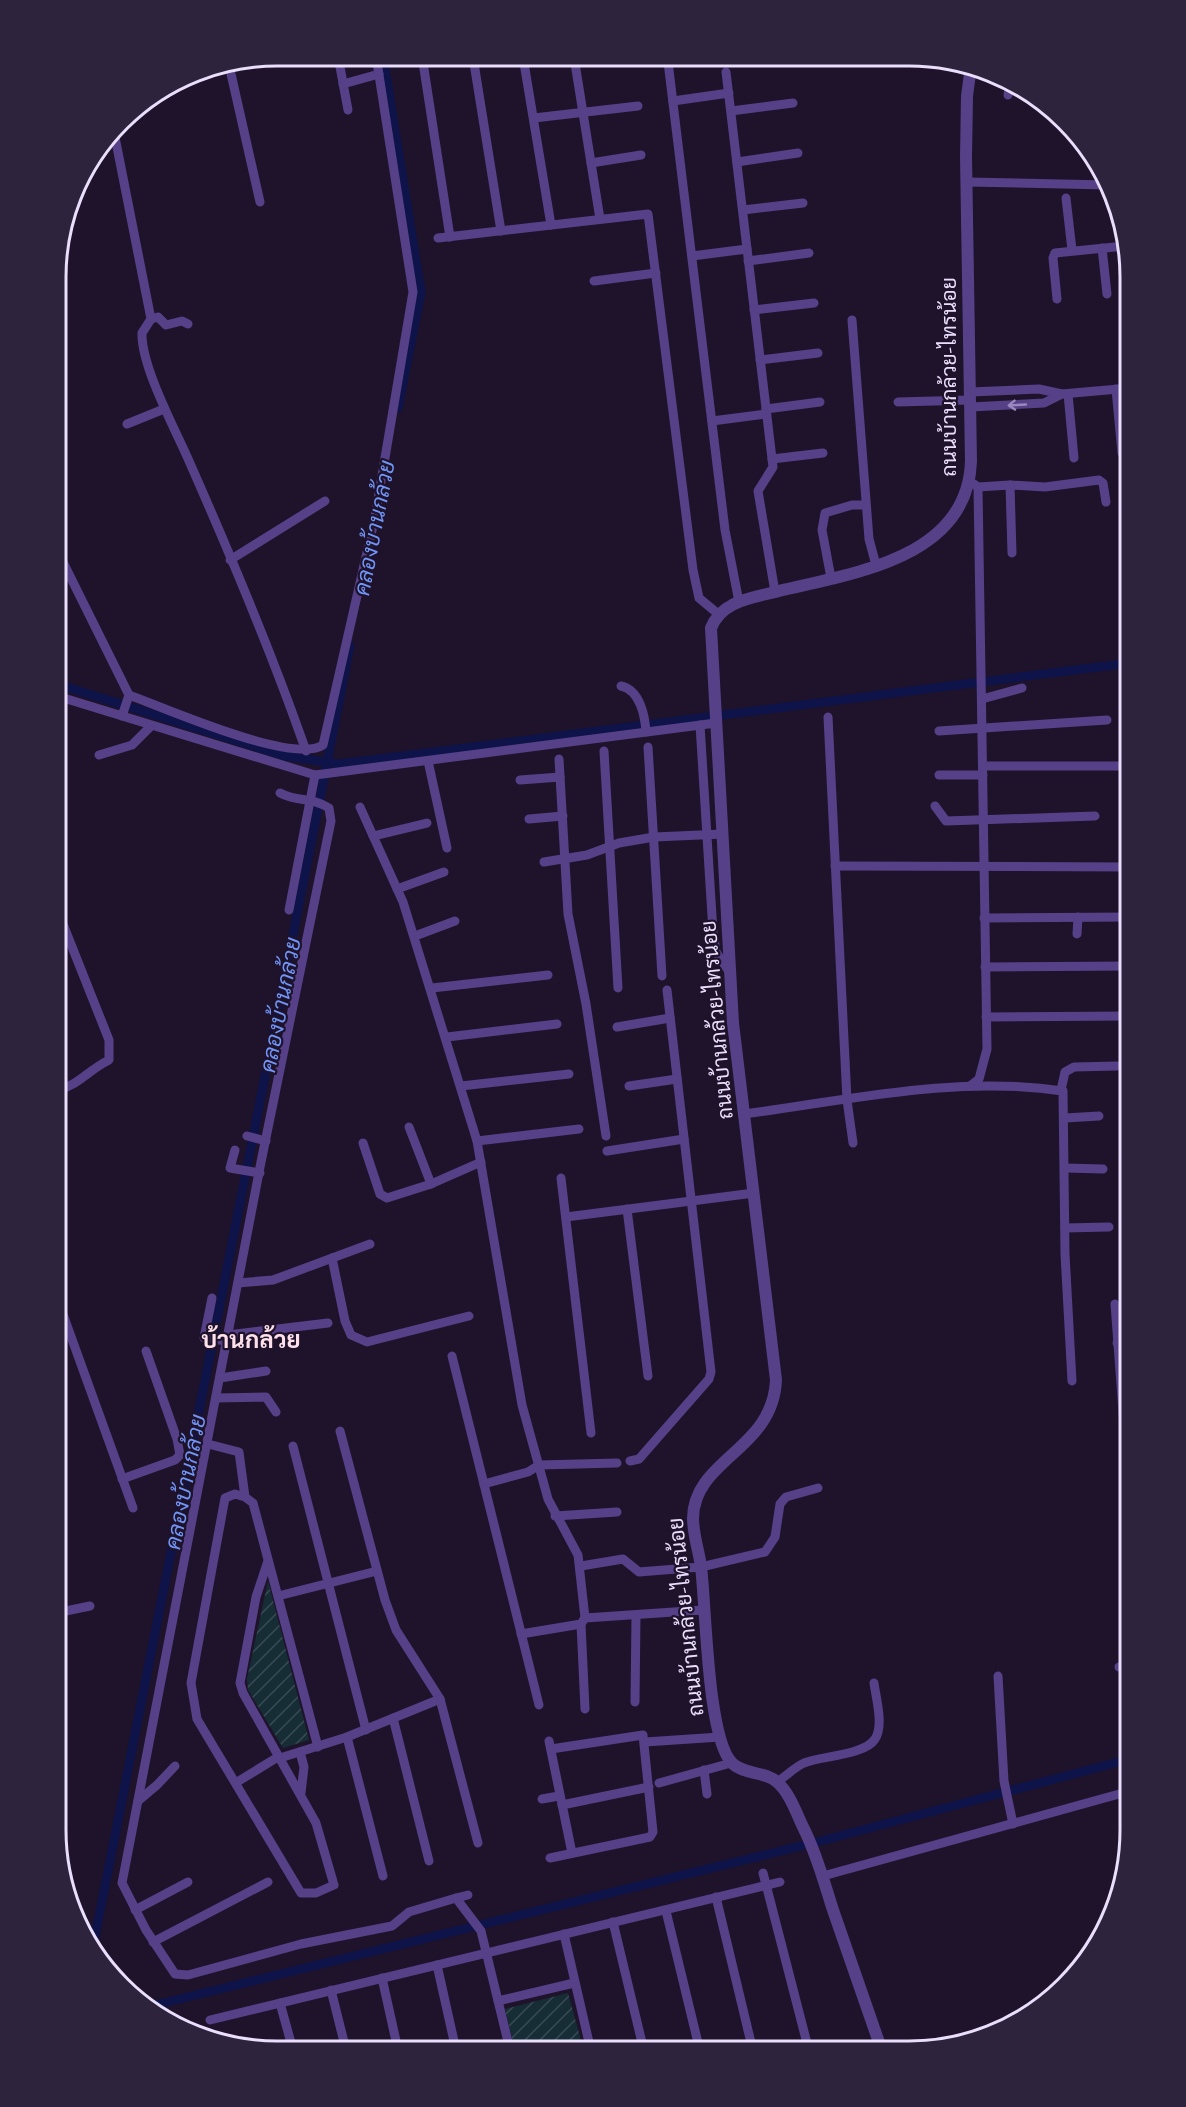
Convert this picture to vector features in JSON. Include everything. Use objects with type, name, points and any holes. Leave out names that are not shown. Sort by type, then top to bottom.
[{"type":"street","points":[[340,66],[348,110]]},
{"type":"street","points":[[128,697],[264,745],[306,751],[315,750],[323,745],[375,516],[413,292],[378,66]]},
{"type":"street","points":[[424,66],[450,237]]},
{"type":"street","points":[[474,66],[501,231]]},
{"type":"street","points":[[525,66],[551,225]]},
{"type":"street","points":[[575,66],[600,219]]},
{"type":"street","points":[[669,66],[725,530],[739,602]]},
{"type":"street","points":[[230,71],[260,202]]},
{"type":"street","points":[[726,72],[772,459],[772,467],[758,490],[775,592]]},
{"type":"street","points":[[343,84],[379,74]]},
{"type":"street","name":"ถนนบ้านกล้วย-ไทรน้อย","points":[[731,1763],[720,1737],[703,1610],[701,1567],[693,1517],[700,1488],[760,1427],[773,1404],[776,1393],[774,1347],[744,1114],[730,973],[711,628],[717,613],[739,602],[876,565],[910,552],[939,532],[959,509],[974,484],[970,400],[967,183],[967,96],[970,75]]},
{"type":"street","points":[[673,101],[729,93]]},
{"type":"street","points":[[731,111],[793,103]]},
{"type":"street","points":[[534,118],[583,114],[638,105]]},
{"type":"street","points":[[116,141],[151,319]]},
{"type":"street","points":[[737,162],[798,153]]},
{"type":"street","points":[[591,163],[641,155]]},
{"type":"street","points":[[967,183],[1098,185]]},
{"type":"street","points":[[1066,198],[1072,250]]},
{"type":"street","points":[[742,210],[803,202]]},
{"type":"street","points":[[438,238],[648,214],[693,570],[699,598],[717,613]]},
{"type":"street","points":[[1057,299],[1053,255],[1056,252],[1118,247]]},
{"type":"street","points":[[1102,248],[1107,294]]},
{"type":"street","points":[[692,256],[747,249]]},
{"type":"street","points":[[748,261],[809,253]]},
{"type":"street","points":[[594,281],[656,273]]},
{"type":"street","points":[[754,310],[814,303]]},
{"type":"street","points":[[188,324],[182,321],[166,325],[158,317],[151,319],[142,333],[142,338],[164,409],[289,700],[306,751]]},
{"type":"street","points":[[852,320],[869,539],[876,565]]},
{"type":"street","points":[[760,360],[818,353]]},
{"type":"street","points":[[970,400],[1040,389],[1065,394],[1120,389]]},
{"type":"street","points":[[1116,389],[1120,432]]},
{"type":"street","points":[[898,402],[970,400],[1044,404],[1065,394]]},
{"type":"street","points":[[1065,394],[1074,458]]},
{"type":"street","points":[[712,421],[820,402]]},
{"type":"street","points":[[127,424],[164,409]]},
{"type":"street","points":[[772,459],[823,453]]},
{"type":"street","points":[[970,1086],[979,1079],[987,1049],[982,699],[974,484],[1045,487],[1099,480],[1102,483],[1106,502]]},
{"type":"street","points":[[1010,484],[1012,553]]},
{"type":"street","points":[[230,560],[325,501]]},
{"type":"street","points":[[831,578],[822,530],[825,513],[852,505],[866,505]]},
{"type":"street","points":[[66,569],[128,697],[123,714]]},
{"type":"street","points":[[621,686],[635,694],[644,715],[646,731]]},
{"type":"street","points":[[982,699],[1022,688]]},
{"type":"street","points":[[66,698],[123,714],[151,726],[317,774],[332,774],[700,725],[716,718]]},
{"type":"street","points":[[828,717],[847,1100],[853,1143]]},
{"type":"street","points":[[939,731],[1107,720]]},
{"type":"street","points":[[700,725],[715,942],[717,952],[730,973]]},
{"type":"street","points":[[99,755],[132,745],[151,726]]},
{"type":"street","points":[[648,747],[662,976]]},
{"type":"street","points":[[604,751],[618,988]]},
{"type":"street","points":[[560,759],[568,914],[586,1004],[606,1136]]},
{"type":"street","points":[[428,761],[447,848]]},
{"type":"street","points":[[939,775],[982,771],[1120,766]]},
{"type":"street","points":[[289,910],[317,774]]},
{"type":"street","points":[[520,780],[560,777]]},
{"type":"street","points":[[280,794],[290,799],[313,800],[329,808],[331,821],[257,1173],[238,1283],[224,1339],[220,1378],[208,1444],[122,1882],[153,1942],[175,1974],[188,1976],[301,1944],[392,1926],[410,1912],[468,1895]]},
{"type":"street","points":[[935,806],[946,821],[1095,816]]},
{"type":"street","points":[[360,807],[397,889],[415,936],[477,1141],[522,1405],[555,1516],[573,1546],[580,1566],[585,1709]]},
{"type":"street","points":[[530,819],[563,816]]},
{"type":"street","points":[[373,836],[427,823]]},
{"type":"street","points":[[544,862],[587,855],[654,837],[723,834]]},
{"type":"street","points":[[835,866],[1120,867]]},
{"type":"street","points":[[397,889],[444,872]]},
{"type":"street","points":[[1077,934],[1078,917]]},
{"type":"street","points":[[984,918],[1120,917]]},
{"type":"street","points":[[415,936],[455,921]]},
{"type":"street","points":[[66,932],[109,1040],[111,1053],[110,1060],[82,1075],[74,1086],[66,1088]]},
{"type":"street","points":[[985,967],[1120,966]]},
{"type":"street","points":[[432,988],[548,975]]},
{"type":"street","points":[[630,1461],[639,1459],[711,1375],[667,990]]},
{"type":"street","points":[[986,1017],[1120,1016]]},
{"type":"street","points":[[617,1027],[670,1018]]},
{"type":"street","points":[[447,1037],[557,1024]]},
{"type":"street","points":[[1072,1382],[1065,1228],[1065,1099],[1061,1090],[1065,1072],[1074,1067],[1117,1066]]},
{"type":"street","points":[[461,1086],[569,1074]]},
{"type":"street","points":[[629,1086],[677,1079]]},
{"type":"street","points":[[744,1114],[970,1086],[1033,1086],[1061,1090]]},
{"type":"street","points":[[1065,1118],[1099,1116]]},
{"type":"street","points":[[410,1127],[430,1184]]},
{"type":"street","points":[[477,1141],[579,1129]]},
{"type":"street","points":[[249,1137],[265,1141]]},
{"type":"street","points":[[607,1151],[684,1139]]},
{"type":"street","points":[[363,1143],[383,1197],[430,1184],[481,1162]]},
{"type":"street","points":[[235,1150],[230,1165],[234,1170],[257,1173]]},
{"type":"street","points":[[1065,1168],[1103,1168]]},
{"type":"street","points":[[561,1178],[591,1433]]},
{"type":"street","points":[[566,1217],[754,1193]]},
{"type":"street","points":[[627,1209],[648,1376]]},
{"type":"street","points":[[1065,1228],[1109,1227]]},
{"type":"street","points":[[238,1283],[273,1280],[370,1244]]},
{"type":"street","points":[[332,1258],[345,1321],[351,1335],[357,1338],[368,1342],[469,1316]]},
{"type":"street","points":[[212,1298],[209,1323],[204,1333],[207,1341],[328,1323]]},
{"type":"street","points":[[1114,1304],[1120,1361]]},
{"type":"street","points":[[66,1330],[133,1508]]},
{"type":"street","points":[[122,1479],[175,1460],[180,1455],[146,1351]]},
{"type":"street","points":[[452,1356],[539,1705]]},
{"type":"street","points":[[220,1378],[266,1371]]},
{"type":"street","points":[[216,1398],[266,1397],[276,1412]]},
{"type":"street","points":[[340,1431],[377,1570],[396,1630],[440,1699],[477,1843]]},
{"type":"street","points":[[208,1444],[239,1452],[245,1497]]},
{"type":"street","points":[[293,1446],[366,1730]]},
{"type":"street","points":[[484,1484],[528,1472],[539,1465],[617,1464]]},
{"type":"street","points":[[580,1566],[617,1559],[628,1562],[637,1572],[701,1567],[765,1552],[775,1537],[780,1504],[786,1497],[818,1488]]},
{"type":"street","points":[[268,1561],[256,1597],[240,1683],[243,1693],[316,1823],[334,1884],[331,1888],[307,1895],[301,1893],[237,1782],[197,1719],[191,1683],[225,1498],[235,1494],[253,1503],[318,1746]]},
{"type":"street","points":[[555,1516],[618,1512]]},
{"type":"street","points":[[278,1596],[377,1570]]},
{"type":"street","points":[[66,1611],[90,1606]]},
{"type":"street","points":[[521,1634],[583,1621],[703,1610]]},
{"type":"street","points":[[635,1702],[636,1615]]},
{"type":"street","points":[[998,1676],[1004,1781],[1013,1824]]},
{"type":"street","points":[[777,1782],[806,1762],[849,1752],[867,1746],[876,1739],[879,1726],[874,1683]]},
{"type":"street","points":[[237,1782],[279,1758],[347,1737],[440,1699]]},
{"type":"street","points":[[393,1718],[429,1861]]},
{"type":"street","points":[[550,1858],[652,1836],[643,1735],[550,1745],[572,1853]]},
{"type":"street","points":[[347,1737],[383,1876]]},
{"type":"street","points":[[645,1743],[720,1737]]},
{"type":"street","points":[[300,1752],[304,1767],[301,1793]]},
{"type":"street","points":[[659,1783],[731,1763],[740,1769],[777,1782],[805,1831],[818,1860],[879,2041]]},
{"type":"street","points":[[138,1801],[175,1766]]},
{"type":"street","points":[[704,1770],[707,1794]]},
{"type":"street","points":[[542,1799],[561,1801],[649,1787]]},
{"type":"street","points":[[823,1876],[1120,1794]]},
{"type":"street","points":[[763,1873],[768,1885],[807,2041]]},
{"type":"street","points":[[135,1910],[188,1882]]},
{"type":"street","points":[[153,1942],[268,1882]]},
{"type":"street","points":[[210,2020],[487,1951],[666,1911],[780,1882]]},
{"type":"street","points":[[716,1897],[751,2041]]},
{"type":"street","points":[[456,1898],[481,1931],[508,2041]]},
{"type":"street","points":[[666,1911],[698,2041]]},
{"type":"street","points":[[613,1922],[642,2041]]},
{"type":"street","points":[[564,1934],[589,2041]]},
{"type":"street","points":[[437,1965],[454,2041]]},
{"type":"street","points":[[382,1978],[396,2041]]},
{"type":"street","points":[[498,2001],[574,1983]]},
{"type":"street","points":[[331,1990],[344,2041]]},
{"type":"street","points":[[280,2003],[291,2041]]},
{"type":"shaded area","points":[[268,1581],[309,1740],[283,1748],[248,1690],[247,1679]]},
{"type":"shaded area","points":[[568,1993],[581,2041],[513,2041],[505,2009]]},
{"type":"waterway","name":"คลองบ้านกล้วย","points":[[385,66],[421,292],[398,408]]},
{"type":"waterway","name":"คลองบ้านกล้วย","points":[[95,1937],[350,646]]},
{"type":"waterway","points":[[66,687],[285,756],[339,764],[1120,664]]},
{"type":"waterway","points":[[159,2004],[817,1842],[1120,1762]]},
{"type":"district","name":"บ้านกล้วย","points":[[251,1340]]}]
